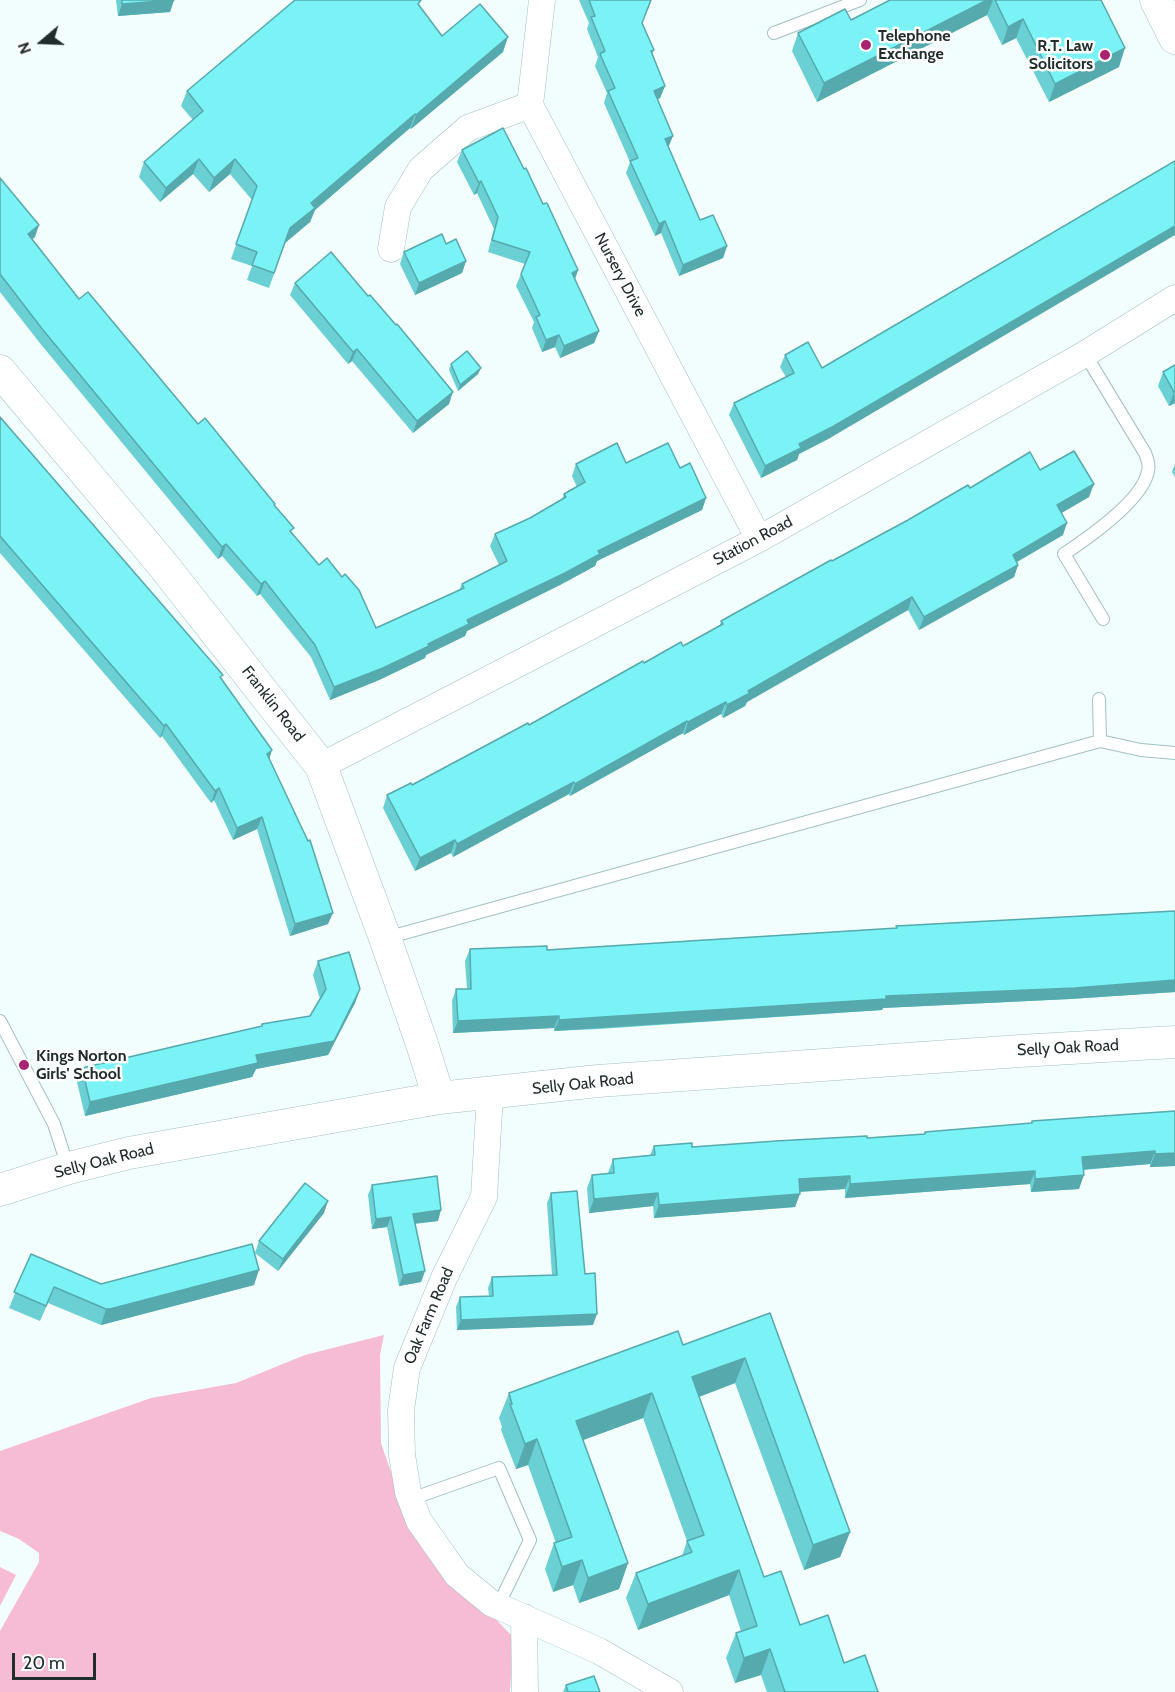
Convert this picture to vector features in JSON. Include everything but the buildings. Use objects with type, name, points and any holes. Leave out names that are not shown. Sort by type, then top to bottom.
[{"type":"street","points":[[391,249],[398,207],[421,169],[468,128],[530,105],[542,0]]},
{"type":"street","points":[[1156,0],[1175,38]]},
{"type":"street","name":"Nursery Drive","points":[[530,105],[759,539]]},
{"type":"street","name":"Station Road","points":[[321,766],[759,539],[1085,354],[1175,298]]},
{"type":"street","name":"Franklin Road","points":[[0,370],[163,565],[321,766],[385,938],[439,1098]]},
{"type":"street","name":"Selly Oak Road","points":[[0,1190],[69,1168],[129,1153],[439,1098],[622,1080],[1175,1042]]},
{"type":"street","name":"Oak Farm Road","points":[[490,1094],[484,1197],[444,1278],[407,1368],[401,1410],[402,1455],[408,1492],[419,1521],[458,1575],[490,1603],[599,1651],[670,1692]]},
{"type":"street","points":[[524,1617],[525,1692]]},
{"type":"lane","points":[[774,33],[860,0]]},
{"type":"lane","points":[[1085,354],[1145,453],[1149,471],[1141,488],[1113,519],[1064,554],[1103,620]]},
{"type":"lane","points":[[1098,699],[1100,741]]},
{"type":"lane","points":[[385,938],[1100,741],[1141,750],[1175,753]]},
{"type":"lane","points":[[0,1021],[54,1124],[69,1168]]},
{"type":"lane","points":[[411,1499],[499,1468],[530,1540],[498,1606]]},
{"type":"shaded area","points":[[384,1335],[380,1355],[381,1443],[412,1533],[513,1637],[510,1692],[0,1692],[0,1631],[39,1562],[39,1553],[19,1539],[0,1531],[0,1451],[151,1398],[236,1383],[305,1355]]},
{"type":"shaded area","points":[[0,1567],[16,1575],[0,1606]]},
{"type":"place","name":"Telephone Exchange","points":[[866,45]]},
{"type":"place","name":"R.T. Law Solicitors","points":[[1105,55]]},
{"type":"place","name":"Kings Norton Girls' School","points":[[24,1065]]}]
